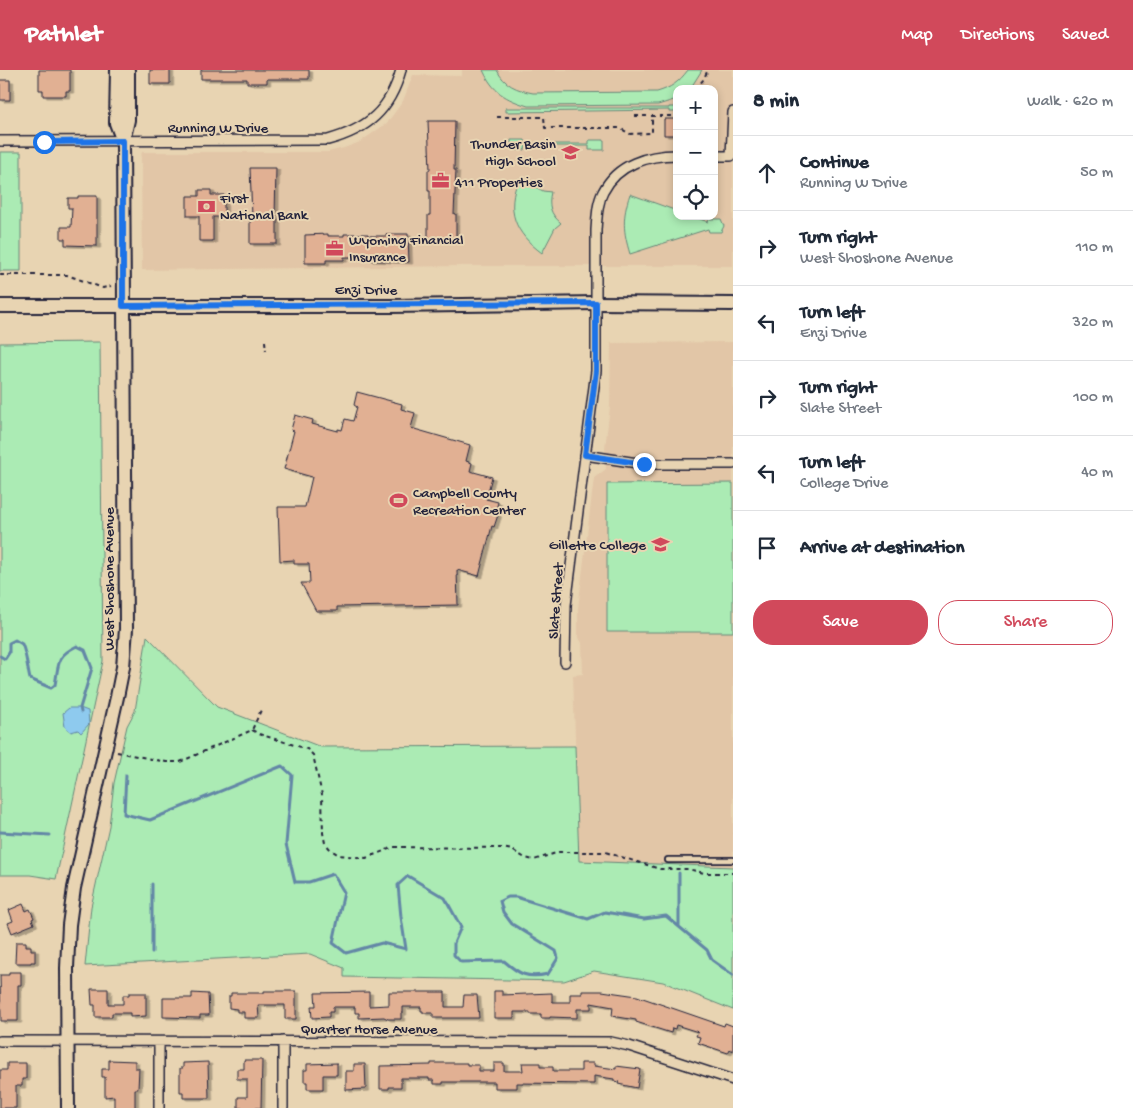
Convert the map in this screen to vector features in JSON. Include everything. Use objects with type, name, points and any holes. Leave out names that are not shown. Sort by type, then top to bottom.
[{"type":"street","points":[[117,70],[116,123],[123,141]]},
{"type":"street","points":[[123,141],[128,120],[128,70]]},
{"type":"street","name":"Running W Drive","points":[[0,141],[328,140],[348,135],[370,121],[385,106],[397,85],[401,70]]},
{"type":"street","points":[[718,156],[731,156],[733,112]]},
{"type":"street","name":"West Shoshone Avenue","points":[[68,1108],[67,968],[69,926],[74,888],[118,697],[126,629],[123,141]]},
{"type":"street","name":"Slate Street","points":[[565,662],[566,605],[596,371],[596,230],[598,208],[603,192],[615,175],[634,162],[651,157],[673,155]]},
{"type":"street","name":"Enzi Drive","points":[[0,306],[733,304]]},
{"type":"street","points":[[585,455],[644,464],[733,464]]},
{"type":"street","name":"Quarter Horse Avenue","points":[[0,1041],[611,1042],[629,1046],[733,1080]]},
{"type":"street","points":[[283,1041],[283,1108]]},
{"type":"street","points":[[158,1042],[159,1108]]},
{"type":"lane","points":[[668,860],[733,860]]},
{"type":"path","points":[[699,85],[708,70]]},
{"type":"path","points":[[635,116],[673,116]]},
{"type":"path","points":[[497,117],[544,117],[545,128],[620,128],[630,134],[652,133],[652,116]]},
{"type":"path","points":[[0,275],[67,275],[103,288],[110,286]]},
{"type":"path","points":[[265,341],[266,351]]},
{"type":"path","points":[[117,752],[166,762],[180,762],[252,730],[261,710]]},
{"type":"path","points":[[252,730],[258,734],[307,749],[313,755],[322,795],[325,843],[339,855],[366,858],[394,847],[503,848],[534,860],[559,852],[605,852],[660,869],[688,869],[704,873],[733,873]]},
{"type":"shaded area","points":[[462,70],[733,70],[733,266],[463,266],[142,270],[142,152],[328,152],[344,148],[360,142],[387,123],[403,101],[413,75],[462,76]]},
{"type":"shaded area","name":"Gillette College","points":[[733,342],[733,867],[579,862],[573,675],[583,674],[582,643],[578,636],[578,609],[594,478],[606,469],[605,448],[610,407],[611,343]]},
{"type":"green space","points":[[483,70],[497,70],[507,83],[533,93],[657,92],[674,84],[688,70],[702,70],[693,85],[673,85],[673,100],[658,105],[528,106],[513,101],[501,94],[487,78]]},
{"type":"green space","points":[[673,107],[673,112],[669,112],[669,110],[506,112],[506,108]]},
{"type":"green space","points":[[511,140],[525,140],[526,144],[589,144],[589,140],[604,140],[604,150],[589,150],[589,146],[526,146],[525,150],[511,150]]},
{"type":"green space","points":[[0,152],[21,152],[21,271],[0,271]]},
{"type":"green space","points":[[519,178],[543,191],[551,192],[551,209],[554,216],[561,223],[555,228],[542,253],[525,237],[515,220],[513,201]]},
{"type":"green space","points":[[630,194],[673,210],[673,220],[703,220],[708,222],[709,220],[721,219],[724,226],[721,232],[709,232],[708,229],[630,254],[624,224]]},
{"type":"green space","points":[[100,342],[103,661],[56,879],[30,875],[0,875],[0,343]]},
{"type":"green space","points":[[733,483],[733,632],[607,632],[607,484]]},
{"type":"green space","points":[[147,636],[217,707],[321,747],[575,746],[579,861],[733,867],[733,1010],[663,982],[594,971],[564,981],[344,977],[344,968],[310,954],[85,966],[91,907],[109,826],[114,783],[127,726],[135,711]]},
{"type":"water","points":[[69,708],[80,708],[88,711],[89,724],[81,733],[78,730],[71,732],[65,727],[63,713]]},
{"type":"building","points":[[39,70],[70,70],[70,91],[66,91],[66,96],[43,96],[43,90],[39,90]]},
{"type":"building","points":[[150,70],[170,70],[170,84],[150,84]]},
{"type":"building","points":[[201,70],[309,70],[309,79],[267,79],[267,83],[247,83],[247,79],[201,79]]},
{"type":"building","points":[[0,80],[10,80],[10,100],[0,100]]},
{"type":"building","points":[[664,119],[673,119],[673,135],[664,135]]},
{"type":"building","points":[[428,121],[455,121],[454,170],[456,170],[454,214],[456,214],[456,240],[428,240],[430,191],[428,191],[428,170],[430,170]]},
{"type":"building","points":[[250,168],[276,168],[275,217],[277,217],[277,244],[250,244],[250,216],[252,216]]},
{"type":"building","name":"First National Bank","points":[[199,190],[211,190],[211,195],[224,195],[224,217],[213,217],[213,241],[199,241],[199,216],[187,216],[187,196],[199,196]]},
{"type":"building","points":[[78,196],[97,196],[97,246],[65,245],[65,239],[61,239],[61,227],[71,227],[72,208],[68,208],[68,198],[78,198]]},
{"type":"building","points":[[328,234],[328,236],[368,234],[368,236],[386,236],[386,234],[408,234],[409,262],[369,260],[369,257],[344,257],[344,260],[326,260],[326,263],[305,263],[305,235]]},
{"type":"building","name":"Campbell County Recreation Center","points":[[357,392],[402,404],[401,409],[415,413],[411,428],[470,445],[466,461],[472,463],[470,471],[492,477],[486,499],[498,502],[495,514],[498,515],[494,527],[492,526],[479,576],[457,570],[458,605],[337,607],[337,611],[316,611],[301,583],[310,583],[309,564],[294,564],[294,560],[280,561],[278,507],[305,507],[312,477],[284,469],[294,431],[291,430],[295,415],[313,420],[312,424],[338,431],[338,429],[342,430],[345,419],[353,421],[357,407],[354,405]]},
{"type":"building","points":[[23,904],[26,911],[30,909],[34,918],[32,919],[34,924],[12,933],[8,923],[13,921],[9,910]]},
{"type":"building","points":[[16,942],[26,942],[26,946],[31,946],[31,950],[35,950],[35,962],[15,963]]},
{"type":"building","points":[[9,972],[21,972],[21,985],[18,985],[18,1021],[1,1021],[0,975],[9,975]]},
{"type":"building","points":[[91,989],[108,989],[108,1004],[123,1004],[123,995],[129,995],[129,993],[146,993],[146,1016],[130,1017],[130,1013],[112,1013],[112,1017],[95,1017],[95,1005],[92,1005]]},
{"type":"building","points":[[264,991],[296,991],[296,1019],[285,1019],[285,1005],[258,1005],[259,1018],[244,1018],[244,1012],[237,1012],[237,1009],[229,1008],[229,996],[231,996],[231,993],[264,993]]},
{"type":"building","points":[[494,991],[502,991],[502,995],[552,993],[552,1002],[570,1002],[570,994],[582,994],[582,991],[602,991],[637,996],[724,1026],[725,1023],[733,1026],[733,1051],[730,1049],[728,1053],[698,1043],[700,1037],[696,1036],[698,1032],[676,1025],[675,1029],[672,1028],[671,1033],[636,1022],[636,1020],[612,1016],[613,1007],[591,1003],[591,1009],[577,1009],[577,1018],[541,1018],[541,1014],[514,1012],[514,1018],[494,1018]]},
{"type":"building","points":[[369,992],[369,1006],[389,1005],[389,992],[445,992],[445,1007],[463,1007],[464,995],[477,995],[479,1018],[433,1018],[433,1013],[423,1013],[421,1007],[403,1007],[401,1019],[388,1019],[384,1017],[359,1018],[359,1013],[355,1013],[355,1007],[333,1007],[333,1012],[329,1012],[329,1017],[312,1018],[311,1006],[316,1006],[315,993]]},
{"type":"building","points":[[192,993],[208,994],[209,1015],[200,1015],[200,1018],[163,1017],[163,998],[192,998]]},
{"type":"building","points":[[109,1060],[135,1061],[135,1068],[139,1068],[138,1089],[135,1089],[135,1108],[114,1108],[114,1096],[105,1097],[105,1077],[102,1077],[102,1069],[109,1069]]},
{"type":"building","points":[[244,1060],[262,1060],[261,1108],[238,1108],[238,1097],[247,1097],[247,1079],[237,1079],[237,1069],[244,1069]]},
{"type":"building","points":[[208,1062],[209,1098],[183,1098],[183,1092],[180,1092],[180,1068],[183,1068],[183,1063]]},
{"type":"building","points":[[7,1063],[26,1063],[26,1079],[22,1079],[22,1086],[16,1086],[16,1108],[0,1108],[0,1070],[7,1070]]},
{"type":"building","points":[[337,1063],[337,1075],[323,1075],[323,1089],[307,1089],[307,1082],[304,1082],[304,1070],[307,1070],[307,1064]]},
{"type":"building","points":[[431,1063],[479,1065],[479,1071],[494,1071],[494,1063],[504,1063],[504,1071],[523,1071],[522,1063],[540,1063],[540,1067],[553,1067],[553,1071],[581,1071],[581,1063],[594,1063],[594,1066],[616,1069],[616,1066],[640,1069],[637,1088],[618,1084],[619,1082],[614,1081],[614,1079],[594,1076],[594,1084],[517,1083],[517,1088],[495,1088],[495,1082],[443,1082],[443,1084],[434,1084],[434,1080],[429,1080],[429,1078],[401,1078],[401,1087],[380,1089],[380,1066],[431,1065]]},
{"type":"building","points":[[354,1064],[365,1064],[366,1089],[346,1090],[346,1071],[354,1071]]},
{"type":"waterway","points":[[0,656],[5,659],[9,653],[9,643],[15,640],[22,644],[30,679],[51,688],[55,685],[58,666],[65,653],[77,646],[85,650],[92,668],[80,708],[81,712]]},
{"type":"waterway","points":[[126,775],[124,814],[150,820],[282,766],[292,775],[286,844],[295,882],[309,882],[333,874],[344,892],[333,943],[346,953],[382,943],[406,949],[398,885],[408,876],[445,898],[461,927],[454,943],[454,955],[461,962],[504,961],[514,969],[529,976],[548,974],[558,958],[556,951],[512,924],[503,912],[500,901],[508,897],[516,897],[588,919],[605,912],[644,919],[666,916],[707,950],[712,960],[733,975]]},
{"type":"waterway","points":[[0,832],[50,835]]},
{"type":"waterway","points":[[679,873],[679,926]]},
{"type":"waterway","points":[[152,884],[152,952]]},
{"type":"place","name":"Thunder Basin High School","points":[[570,152]]},
{"type":"place","name":"411 Properties","points":[[441,181]]},
{"type":"place","name":"First National Bank","points":[[206,206]]},
{"type":"place","name":"Wyoming Financial Insurance","points":[[335,248]]},
{"type":"place","name":"Campbell County Recreation Center","points":[[399,501]]},
{"type":"place","name":"Gillette College","points":[[660,544]]},
{"type":"route","points":[[44,142],[123,141],[123,306],[391,306],[596,303],[596,371],[585,455],[644,464]]}]
